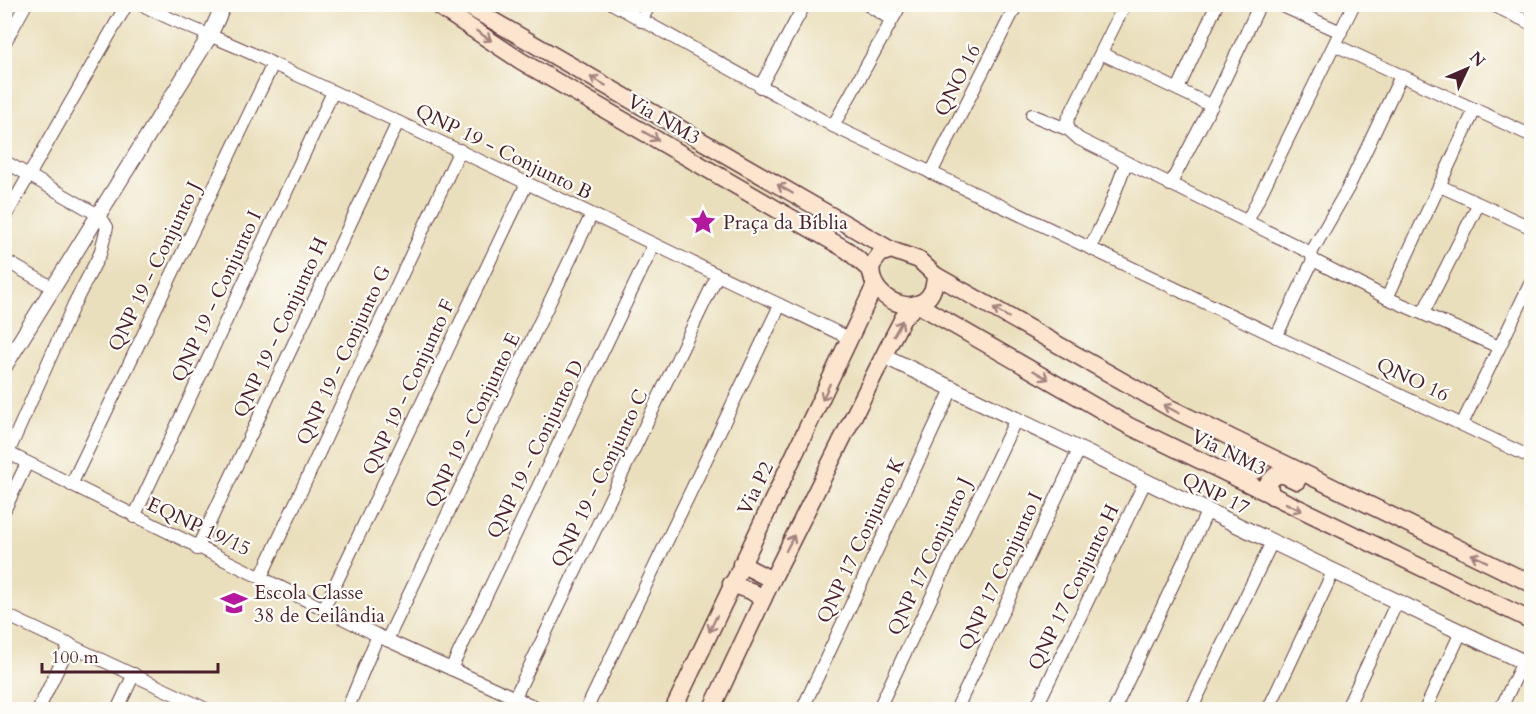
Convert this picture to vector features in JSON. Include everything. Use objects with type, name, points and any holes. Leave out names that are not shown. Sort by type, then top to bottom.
[{"type":"main road","name":"Via NM3","points":[[435,4],[521,60],[847,250],[873,278]]},
{"type":"main road","name":"Via NM3","points":[[464,4],[891,250]]},
{"type":"main road","points":[[711,710],[772,580],[903,318],[932,293],[934,275],[919,260],[903,252],[891,250],[874,260],[873,278],[893,302],[905,306],[917,304]]},
{"type":"main road","name":"Via NM3","points":[[934,275],[1170,408],[1252,450],[1532,584]]},
{"type":"main road","name":"Via P2","points":[[673,710],[731,584],[850,339],[873,278]]},
{"type":"main road","name":"Via NM3","points":[[917,304],[1129,426],[1532,621]]},
{"type":"main road","points":[[1129,426],[1170,438],[1245,474],[1254,472],[1260,466],[1259,456],[1252,450]]},
{"type":"main road","points":[[1272,496],[1268,486],[1270,480],[1276,475],[1284,475],[1340,502],[1388,514]]},
{"type":"main road","points":[[741,564],[763,578],[772,580]]},
{"type":"main road","points":[[731,584],[751,591],[763,599]]},
{"type":"street","points":[[4,44],[26,4]]},
{"type":"street","points":[[4,219],[127,4]]},
{"type":"street","name":"QNP 19 - Conjunto B","points":[[141,4],[209,37],[233,43],[273,64],[460,150],[591,216],[850,339]]},
{"type":"street","points":[[6,362],[52,287],[100,216],[209,37],[224,4]]},
{"type":"street","name":"QNO 16","points":[[613,4],[833,126],[1532,458]]},
{"type":"street","points":[[641,21],[650,4]]},
{"type":"street","points":[[866,4],[892,20]]},
{"type":"street","points":[[833,126],[901,4]]},
{"type":"street","name":"QNO 16","points":[[931,173],[1017,4]]},
{"type":"street","points":[[1068,130],[1067,121],[1125,4]]},
{"type":"street","points":[[1178,89],[1217,4]]},
{"type":"street","points":[[1170,185],[1212,106],[1260,4]]},
{"type":"street","points":[[1278,4],[1341,32]]},
{"type":"street","points":[[1247,222],[1354,4]]},
{"type":"street","points":[[1491,4],[1532,24]]},
{"type":"street","points":[[760,87],[803,5]]},
{"type":"street","points":[[1335,45],[1532,136]]},
{"type":"street","points":[[1101,53],[1212,106]]},
{"type":"street","name":"QNP 19 - Conjunto J","points":[[71,485],[273,64]]},
{"type":"street","points":[[1276,337],[1312,257],[1348,188],[1401,76]]},
{"type":"street","name":"QNP 19 - Conjunto I","points":[[134,517],[333,92]]},
{"type":"street","points":[[1387,297],[1474,109]]},
{"type":"street","points":[[1032,116],[1068,130],[1079,139],[1247,222],[1387,297],[1499,347]]},
{"type":"street","name":"QNP 19 - Conjunto H","points":[[197,549],[398,122]]},
{"type":"street","name":"QNP 19 - Conjunto G","points":[[261,577],[460,150]]},
{"type":"street","points":[[4,161],[100,216],[107,227],[100,254],[74,304],[6,452]]},
{"type":"street","points":[[1090,248],[1108,211],[1126,163]]},
{"type":"street","name":"QNP 19 - Conjunto F","points":[[324,608],[527,183]]},
{"type":"street","points":[[1440,186],[1532,228]]},
{"type":"street","points":[[1423,313],[1478,205]]},
{"type":"street","name":"QNP 19 - Conjunto E","points":[[383,638],[591,216]]},
{"type":"street","name":"QNP 19 - Conjunto D","points":[[451,669],[653,246]]},
{"type":"street","points":[[4,260],[52,287]]},
{"type":"street","name":"QNP 19 - Conjunto C","points":[[515,697],[717,276]]},
{"type":"street","points":[[1462,424],[1532,280]]},
{"type":"street","points":[[586,710],[780,305]]},
{"type":"street","name":"QNP 17","points":[[884,356],[953,387],[1207,512],[1527,664]]},
{"type":"street","name":"QNP 17 Conjunto K","points":[[802,710],[953,387]]},
{"type":"street","name":"QNP 17 Conjunto J","points":[[878,710],[1016,419]]},
{"type":"street","name":"QNP 17 Conjunto I","points":[[956,710],[1079,450]]},
{"type":"street","name":"EQNP 19/15","points":[[6,452],[197,549],[261,577],[383,638],[542,710]]},
{"type":"street","points":[[4,511],[27,463]]},
{"type":"street","name":"QNP 17 Conjunto H","points":[[1035,710],[1145,482]]},
{"type":"street","points":[[1114,710],[1207,512]]},
{"type":"street","points":[[1191,710],[1272,542]]},
{"type":"street","points":[[1268,710],[1333,572]]},
{"type":"street","points":[[1346,710],[1397,602]]},
{"type":"street","points":[[6,617],[70,644],[201,708]]},
{"type":"street","points":[[1425,710],[1461,632]]},
{"type":"street","points":[[346,710],[383,638]]},
{"type":"street","points":[[38,710],[70,644]]},
{"type":"street","points":[[1500,710],[1527,664]]},
{"type":"street","points":[[117,710],[134,674]]},
{"type":"place","name":"Praça da Bíblia","points":[[703,222]]},
{"type":"place","name":"Escola Classe 38 de Ceilândia","points":[[234,603]]}]
